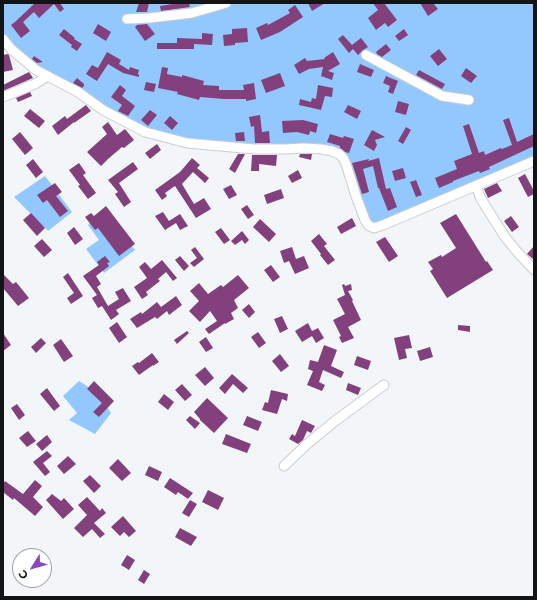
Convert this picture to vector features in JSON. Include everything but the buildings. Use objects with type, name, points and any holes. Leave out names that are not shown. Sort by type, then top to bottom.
[{"type":"street","points":[[127,20],[192,13],[226,3]]},
{"type":"street","points":[[3,39],[11,49],[36,70],[78,92],[103,110],[145,132],[187,143],[254,149],[321,148],[339,154],[346,164],[357,201],[365,220],[368,225],[374,228],[534,161]]},
{"type":"street","points":[[366,56],[442,96],[468,100]]},
{"type":"street","points":[[3,97],[35,84],[48,76]]},
{"type":"street","points":[[476,186],[481,199],[505,237],[534,270]]},
{"type":"street","points":[[284,466],[335,421],[384,385]]},
{"type":"shaded area","points":[[3,3],[534,3],[534,159],[372,226],[339,155],[205,144],[145,130],[62,87],[3,44]]},
{"type":"shaded area","points":[[45,176],[72,212],[48,231],[14,197]]},
{"type":"shaded area","points":[[105,211],[135,250],[104,273],[86,249],[99,240],[88,225]]},
{"type":"shaded area","points":[[79,381],[93,390],[111,413],[95,434],[69,420],[77,413],[63,396]]}]
